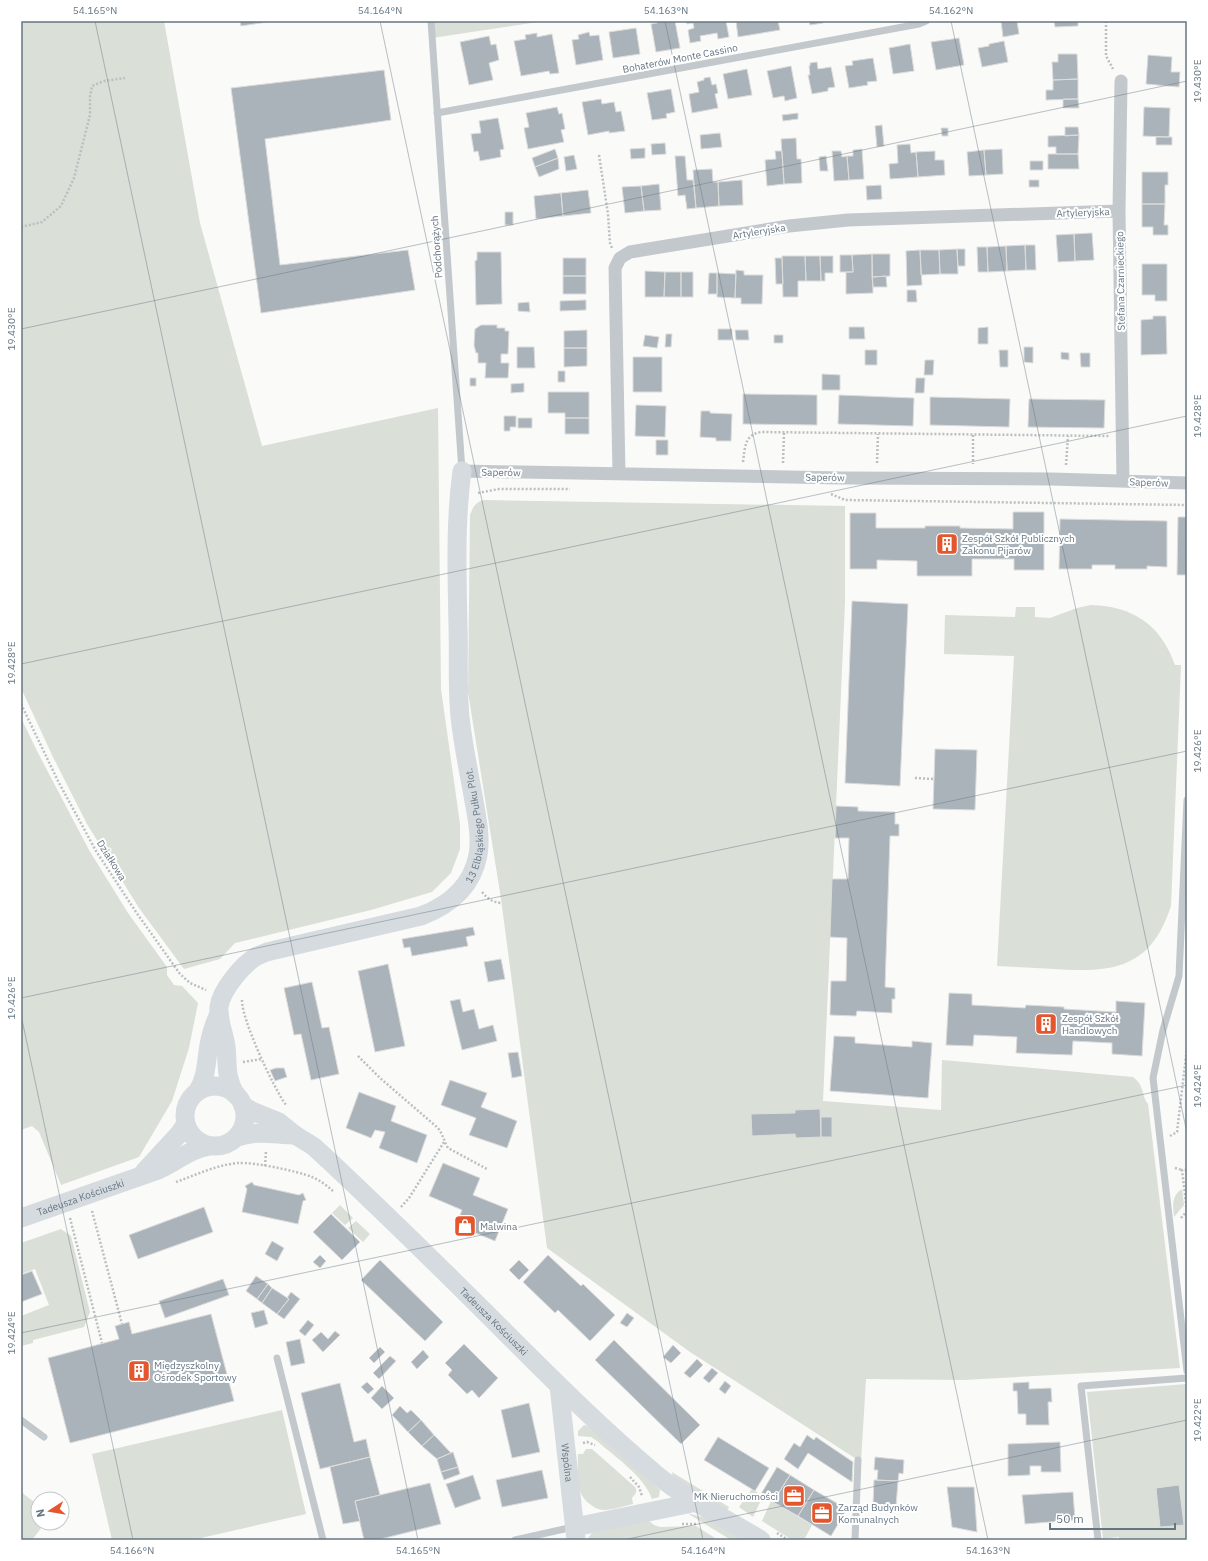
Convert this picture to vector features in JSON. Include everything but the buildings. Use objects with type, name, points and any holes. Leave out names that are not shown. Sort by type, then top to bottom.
[{"type":"street","name":"Stefana Czarnieckiego","points":[[1121,81],[1118,211],[1123,481]]},
{"type":"street","name":"Artyleryjska","points":[[617,262],[620,258],[630,252],[814,223],[848,220],[1118,211]]},
{"type":"street","points":[[617,262],[615,268],[618,474]]},
{"type":"street","name":"Saperów","points":[[462,471],[877,478],[1065,479],[1187,483]]},
{"type":"street","name":"13 Elbląskiego Pułku Plot.","points":[[198,1091],[204,1081],[212,1029],[220,1005],[241,970],[257,956],[266,952],[290,946],[421,916],[446,904],[459,893],[470,878],[478,854],[479,832],[460,719],[458,696],[457,571],[459,496],[462,471]]},
{"type":"street","points":[[220,1005],[226,1046],[227,1075],[239,1100],[245,1114],[245,1122],[238,1136],[232,1142],[225,1145],[209,1146],[201,1143],[189,1132],[186,1124],[186,1109],[188,1102],[198,1091],[205,1088],[221,1087],[239,1100]]},
{"type":"street","name":"Tadeusza Kościuszki","points":[[239,1100],[252,1111],[279,1122],[295,1135],[313,1146],[392,1220],[559,1386],[602,1427],[659,1476],[696,1502],[761,1540]]},
{"type":"street","name":"Tadeusza Kościuszki","points":[[140,1176],[179,1134],[186,1124]]},
{"type":"street","name":"Tadeusza Kościuszki","points":[[238,1136],[254,1133],[295,1135]]},
{"type":"street","name":"Tadeusza Kościuszki","points":[[21,1218],[140,1176],[171,1164],[191,1150],[209,1146]]},
{"type":"street","name":"Wspólna","points":[[559,1386],[575,1533]]},
{"type":"street","points":[[575,1533],[645,1512],[696,1502]]},
{"type":"lane","name":"Podchorążych","points":[[431,21],[462,471]]},
{"type":"lane","name":"Bohaterów Monte Cassino","points":[[437,113],[912,25],[926,21]]},
{"type":"lane","points":[[1187,800],[1179,976],[1163,1030],[1153,1078],[1187,1372]]},
{"type":"lane","points":[[277,1358],[323,1540]]},
{"type":"lane","points":[[1098,1540],[1081,1386],[1187,1378]]},
{"type":"lane","points":[[21,1420],[44,1437]]},
{"type":"lane","points":[[855,1540],[858,1460]]},
{"type":"lane","points":[[515,1540],[575,1533]]},
{"type":"path","points":[[1106,21],[1106,56],[1121,81]]},
{"type":"path","points":[[21,226],[42,222],[61,206],[74,178],[80,157],[90,115],[90,97],[92,86],[104,81],[125,78]]},
{"type":"path","points":[[598,156],[608,214],[610,243],[617,262]]},
{"type":"path","points":[[742,475],[745,447],[751,435],[761,432],[1122,436]]},
{"type":"path","points":[[783,476],[784,433]]},
{"type":"path","points":[[877,478],[878,434]]},
{"type":"path","points":[[973,435],[974,478]]},
{"type":"path","points":[[1065,479],[1068,436]]},
{"type":"path","points":[[474,494],[490,490],[577,490]]},
{"type":"path","points":[[826,492],[845,500],[1187,506]]},
{"type":"path","name":"Działkowa","points":[[21,704],[58,781],[96,851],[136,912],[180,974],[220,1005]]},
{"type":"path","points":[[916,778],[934,779]]},
{"type":"path","points":[[470,878],[488,899],[494,902],[502,903]]},
{"type":"path","points":[[242,994],[241,1004],[246,1020],[275,1086],[289,1109]]},
{"type":"path","points":[[1168,1138],[1177,1132],[1187,1048]]},
{"type":"path","points":[[358,1056],[380,1078],[438,1128],[443,1135],[444,1142],[448,1148],[487,1169]]},
{"type":"path","points":[[397,1212],[409,1198],[444,1142]]},
{"type":"path","points":[[175,1182],[209,1170],[238,1163],[284,1169],[314,1178],[337,1194]]},
{"type":"path","points":[[1172,1164],[1178,1170],[1187,1170]]},
{"type":"path","points":[[1182,1170],[1187,1211]]},
{"type":"path","points":[[97,1210],[92,1211],[122,1324]]},
{"type":"path","points":[[63,1220],[70,1218],[102,1343]]},
{"type":"path","points":[[578,1443],[587,1442],[598,1448]]},
{"type":"path","points":[[624,1472],[639,1487],[645,1512]]},
{"type":"path","points":[[680,1524],[699,1524]]},
{"type":"shaded area","points":[[21,21],[164,21],[200,223],[262,446],[438,408],[441,689],[460,824],[460,849],[451,873],[432,892],[371,910],[235,943],[220,959],[184,969],[139,908],[87,824],[53,757],[21,688]]},
{"type":"shaded area","points":[[431,21],[545,21],[432,38]]},
{"type":"shaded area","points":[[483,500],[845,506],[845,602],[823,1101],[941,1110],[942,1060],[1133,1077],[1137,1080],[1141,1087],[1148,1104],[1180,1368],[964,1380],[866,1379],[861,1462],[690,1352],[547,1248],[501,899],[468,692],[470,515],[478,502]]},
{"type":"shaded area","points":[[1091,605],[1120,609],[1144,620],[1162,639],[1175,665],[1181,665],[1171,906],[1163,927],[1153,943],[1141,954],[1128,962],[1095,970],[997,966],[1014,656],[944,654],[945,615],[1015,617],[1016,607],[1035,607],[1035,617],[1050,618],[1077,608]]},
{"type":"shaded area","points":[[21,718],[89,850],[128,913],[167,967],[167,975],[174,985],[182,986],[198,1003],[189,1048],[172,1101],[139,1157],[61,1185],[39,1132],[32,1126],[21,1130]]},
{"type":"shaded area","points":[[1182,1189],[1184,1205],[1174,1217],[1174,1198]]},
{"type":"shaded area","points":[[340,1205],[353,1218],[345,1225],[332,1213]]},
{"type":"shaded area","points":[[356,1221],[370,1234],[363,1242],[348,1228]]},
{"type":"shaded area","points":[[61,1229],[71,1236],[90,1312],[84,1327],[33,1340],[33,1343],[21,1346],[21,1316],[49,1305],[35,1269],[21,1274],[21,1243]]},
{"type":"shaded area","points":[[1187,1384],[1187,1540],[1119,1540],[1119,1537],[1103,1539],[1087,1392]],"holes":[[[1179,1485],[1184,1524],[1160,1527],[1156,1488]]]},
{"type":"shaded area","points":[[282,1410],[306,1514],[192,1540],[112,1540],[92,1454]]},
{"type":"shaded area","points":[[584,1425],[588,1426],[660,1490],[659,1497],[652,1499],[643,1482],[597,1441],[591,1437],[578,1436],[578,1431]]},
{"type":"shaded area","points":[[586,1449],[592,1449],[635,1487],[636,1492],[632,1498],[633,1504],[604,1510],[598,1509],[586,1500],[579,1489],[578,1454],[583,1454]]},
{"type":"shaded area","points":[[672,1472],[729,1507],[727,1511],[673,1478]]},
{"type":"shaded area","points":[[752,1489],[763,1496],[753,1517],[739,1507]]},
{"type":"shaded area","points":[[21,1492],[30,1499],[30,1531],[39,1531],[32,1540],[21,1540]]},
{"type":"shaded area","points":[[771,1501],[812,1525],[804,1540],[792,1540],[762,1521]]},
{"type":"shaded area","points":[[687,1513],[706,1518],[745,1540],[731,1540]]},
{"type":"shaded area","points":[[649,1521],[660,1527],[696,1526],[715,1538],[712,1540],[587,1540],[593,1531]]},
{"type":"place","name":"Zespół Szkół Publicznych Zakonu Pijarów","points":[[947,544]]},
{"type":"place","name":"Zespół Szkół Handlowych","points":[[1046,1024]]},
{"type":"place","name":"Malwina","points":[[465,1226]]},
{"type":"place","name":"Międzyszkolny Ośrodek Sportowy","points":[[139,1371]]},
{"type":"place","name":"MK Nieruchomości","points":[[794,1496]]},
{"type":"place","name":"Zarząd Budynków Komunalnych","points":[[822,1513]]}]
